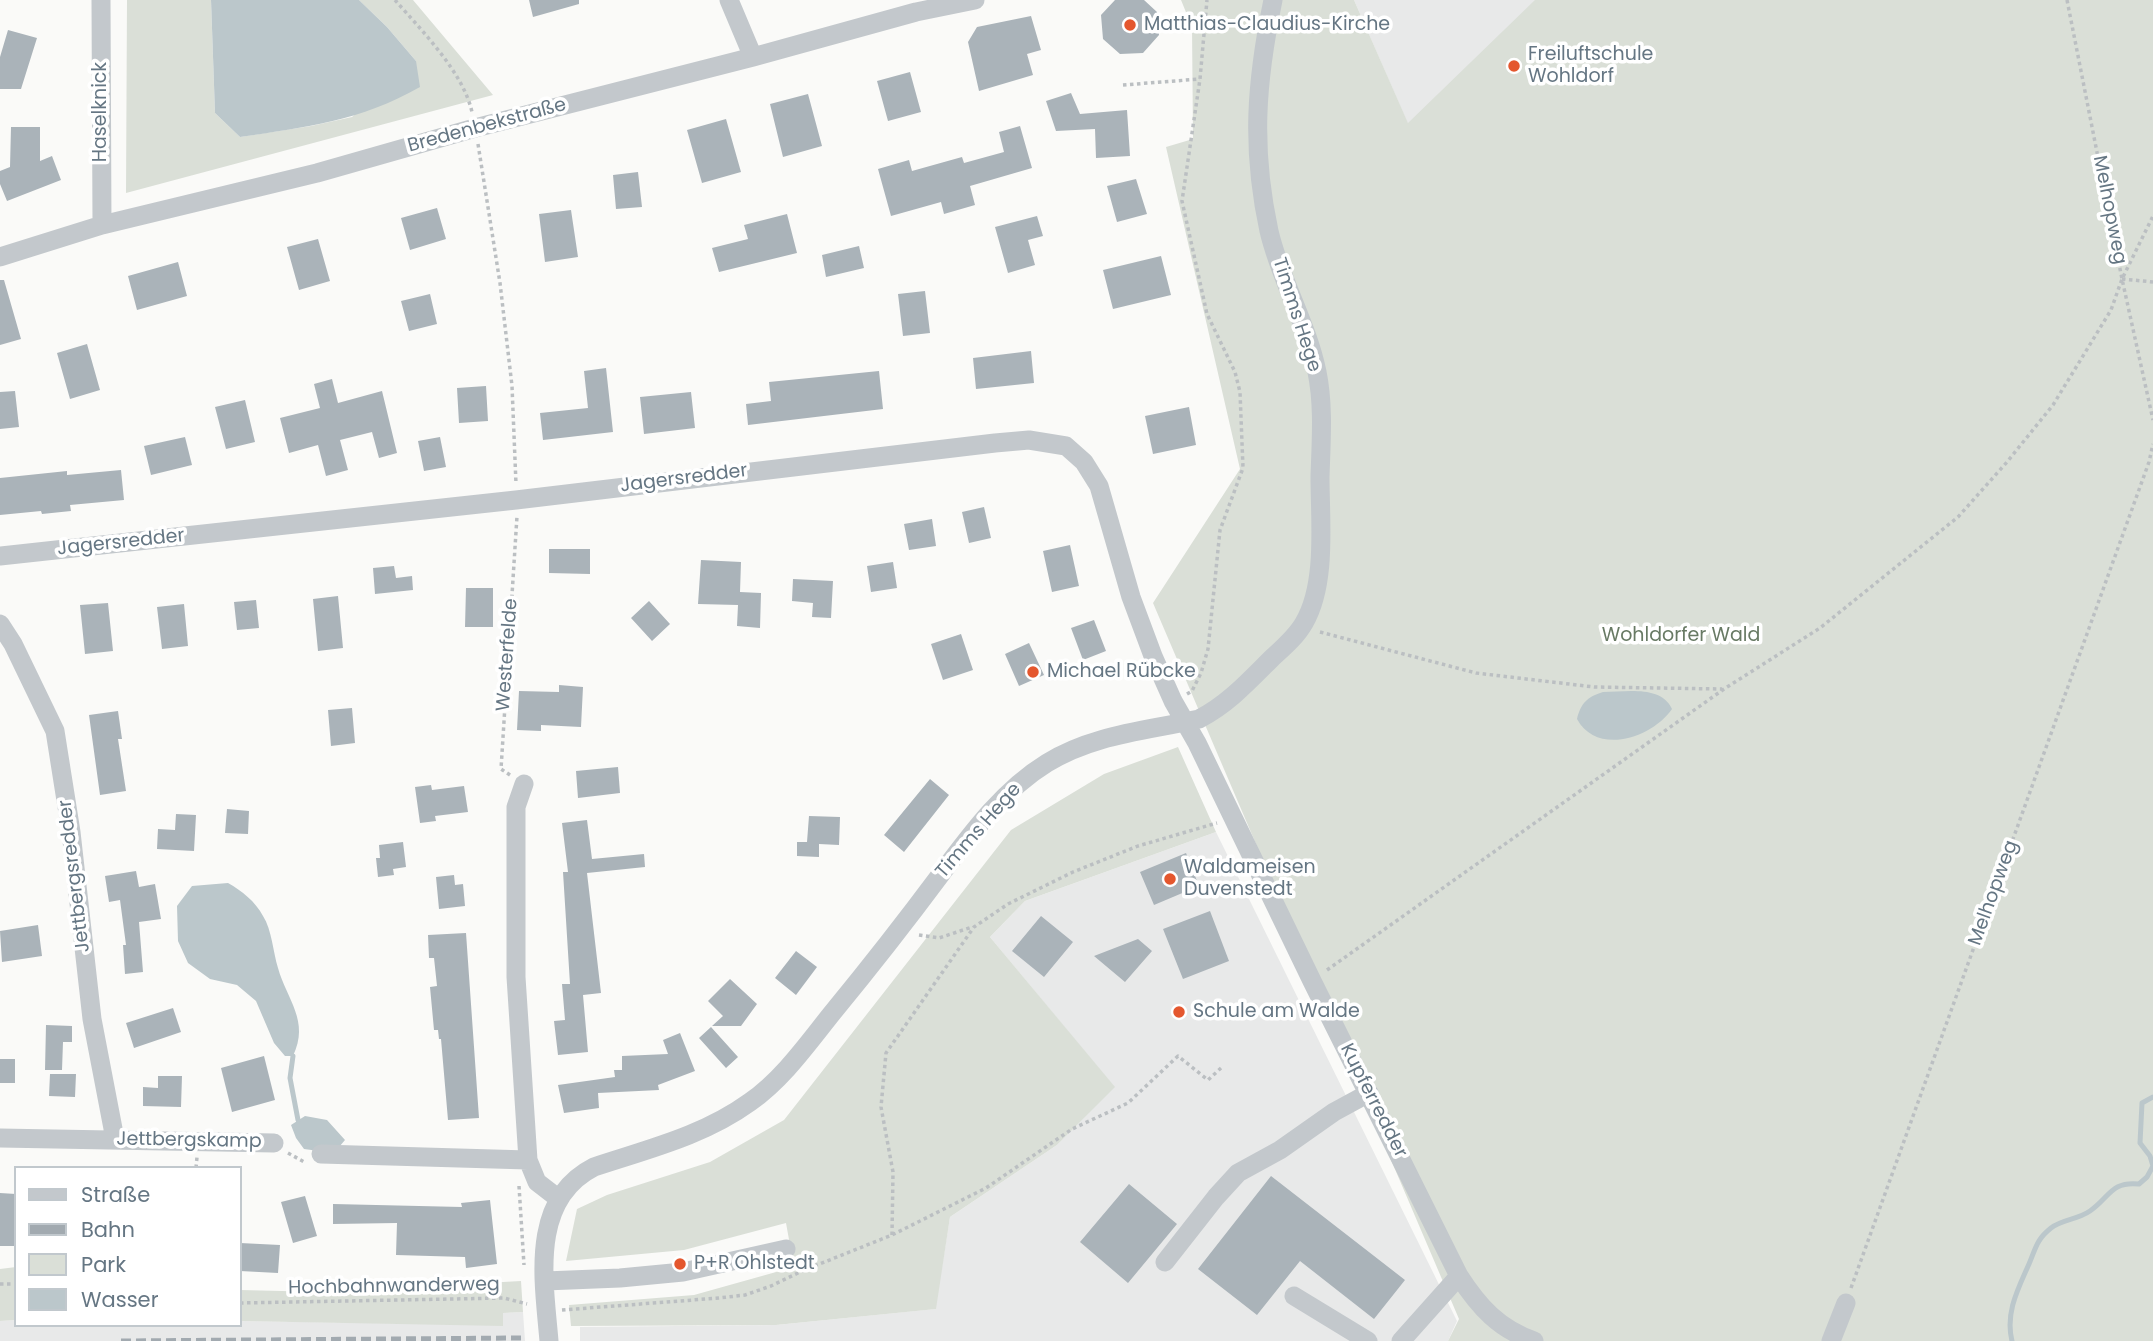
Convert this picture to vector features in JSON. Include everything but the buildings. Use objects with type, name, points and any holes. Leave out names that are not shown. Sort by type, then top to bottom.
[{"type":"street","name":"Haselknick","points":[[101,0],[102,225]]},
{"type":"street","points":[[729,0],[753,57]]},
{"type":"street","name":"Bredenbekstraße","points":[[0,257],[102,225],[317,173],[475,128],[916,12],[975,0]]},
{"type":"street","name":"Timms Hege","points":[[559,1199],[582,1173],[672,1143],[752,1101],[794,1059],[985,818],[1026,778],[1047,763],[1097,740],[1199,719],[1226,702],[1293,638],[1304,624],[1311,608],[1318,571],[1320,396],[1316,369],[1269,230],[1260,166],[1257,133],[1258,85],[1273,0]]},
{"type":"street","name":"Jagersredder","points":[[0,556],[516,500],[1029,440],[1066,446],[1084,463],[1099,486],[1131,597],[1184,722]]},
{"type":"street","name":"Jettbergsredder","points":[[0,624],[13,644],[55,730],[71,832],[92,1019],[115,1139]]},
{"type":"street","name":"Kupferredder","points":[[1184,722],[1234,818],[1459,1276],[1485,1312],[1518,1335],[1534,1341]]},
{"type":"street","points":[[524,784],[516,807],[516,977],[529,1163],[537,1182],[559,1199],[552,1213],[545,1240],[549,1341]]},
{"type":"street","points":[[1165,1262],[1216,1196],[1238,1173],[1280,1150],[1334,1112],[1369,1093]]},
{"type":"street","name":"Jettbergskamp","points":[[0,1138],[274,1143]]},
{"type":"street","points":[[321,1154],[529,1163]]},
{"type":"street","points":[[545,1281],[683,1272],[786,1249]]},
{"type":"street","points":[[1401,1341],[1459,1276]]},
{"type":"street","points":[[1294,1296],[1368,1341]]},
{"type":"street","points":[[1831,1341],[1846,1303]]},
{"type":"path","name":"Westerfelde","points":[[395,0],[430,41],[468,96],[475,128],[500,283],[512,386],[517,513],[501,769],[524,784]]},
{"type":"path","points":[[1173,701],[1192,691],[1201,673],[1208,649],[1220,530],[1243,468],[1240,392],[1235,372],[1206,314],[1182,201],[1200,79],[1207,0]]},
{"type":"path","name":"Melhopweg","points":[[2067,0],[2122,279],[2153,419]]},
{"type":"path","points":[[1124,85],[1200,79]]},
{"type":"path","points":[[1312,981],[1724,689],[1821,628],[1958,517],[2053,405],[2111,310],[2122,279],[2153,216]]},
{"type":"path","points":[[2122,279],[2153,282]]},
{"type":"path","name":"Melhopweg","points":[[1846,1303],[2149,462],[2153,444]]},
{"type":"path","points":[[1304,624],[1322,633],[1476,673],[1594,687],[1724,689]]},
{"type":"path","points":[[898,931],[939,938],[974,927],[1008,904],[1073,872],[1138,846],[1234,818]]},
{"type":"path","points":[[892,1235],[893,1172],[881,1107],[886,1053],[974,927]]},
{"type":"path","name":"Hochbahnwanderweg","points":[[242,1303],[503,1298],[547,1310],[566,1310],[745,1295],[892,1235],[986,1188],[1072,1129],[1128,1103],[1178,1056],[1208,1080],[1221,1068]]},
{"type":"path","name":"Jettbergskamp","points":[[274,1143],[297,1159],[317,1168],[321,1154]]},
{"type":"path","points":[[524,1266],[518,1190],[529,1163]]},
{"type":"path","points":[[526,1292],[527,1304]]},
{"type":"shaded area","points":[[1354,0],[1636,0],[1408,124]]},
{"type":"shaded area","name":"Schule am Walde","points":[[1216,832],[1457,1321],[1448,1341],[580,1341],[580,1327],[776,1325],[935,1309],[950,1217],[1057,1145],[1114,1087],[990,937],[1025,901]]},
{"type":"shaded area","points":[[523,1312],[525,1341],[0,1341],[0,1321],[14,1320],[14,1327],[242,1327],[242,1321],[503,1325],[502,1313]]},
{"type":"green space","points":[[127,0],[211,0],[215,113],[240,137],[352,117],[416,61],[359,0],[413,0],[493,95],[126,193]]},
{"type":"green space","name":"Wohldorfer Wald","points":[[1181,0],[1354,0],[1408,123],[1535,0],[2153,0],[2153,1341],[1448,1341],[1459,1319],[1153,603],[1240,469],[1166,147],[1193,139],[1192,27]]},
{"type":"green space","points":[[1178,747],[1216,832],[1025,901],[990,937],[1115,1087],[1057,1145],[950,1217],[936,1309],[776,1325],[571,1326],[569,1305],[694,1295],[794,1267],[786,1223],[684,1250],[566,1261],[577,1209],[607,1195],[710,1162],[784,1120],[1011,830],[1104,774]]},
{"type":"green space","points":[[14,1267],[14,1320],[0,1321],[0,1269]]},
{"type":"green space","points":[[521,1281],[523,1312],[503,1313],[503,1326],[242,1321],[242,1290],[323,1292]]},
{"type":"water","points":[[211,0],[359,0],[416,61],[420,87],[376,108],[333,121],[240,137],[215,113]]},
{"type":"water","points":[[1603,692],[1651,693],[1667,701],[1672,709],[1652,728],[1638,735],[1611,740],[1597,737],[1586,730],[1577,719],[1586,701]]},
{"type":"water","points":[[228,883],[252,901],[266,922],[278,968],[298,1021],[298,1043],[293,1056],[285,1056],[274,1043],[256,1001],[237,985],[210,979],[188,963],[178,941],[177,906],[192,886]]},
{"type":"water","points":[[305,1116],[327,1120],[345,1140],[334,1153],[304,1149],[291,1125]]},
{"type":"waterway","points":[[293,1056],[290,1078],[298,1120]]},
{"type":"waterway","points":[[2012,1341],[2011,1311],[2042,1236],[2056,1225],[2090,1211],[2116,1188],[2139,1184],[2147,1177],[2153,1166],[2150,1156],[2140,1143],[2142,1103],[2153,1097]]},
{"type":"railway","points":[[121,1341],[521,1338]]},
{"type":"place","name":"Matthias-Claudius-Kirche","points":[[1130,25]]},
{"type":"place","name":"Freiluftschule Wohldorf","points":[[1514,66]]},
{"type":"place","name":"Michael Rübcke","points":[[1033,672]]},
{"type":"place","name":"Waldameisen Duvenstedt","points":[[1170,879]]},
{"type":"place","name":"Schule am Walde","points":[[1179,1012]]},
{"type":"place","name":"P+R Ohlstedt","points":[[680,1264]]}]
